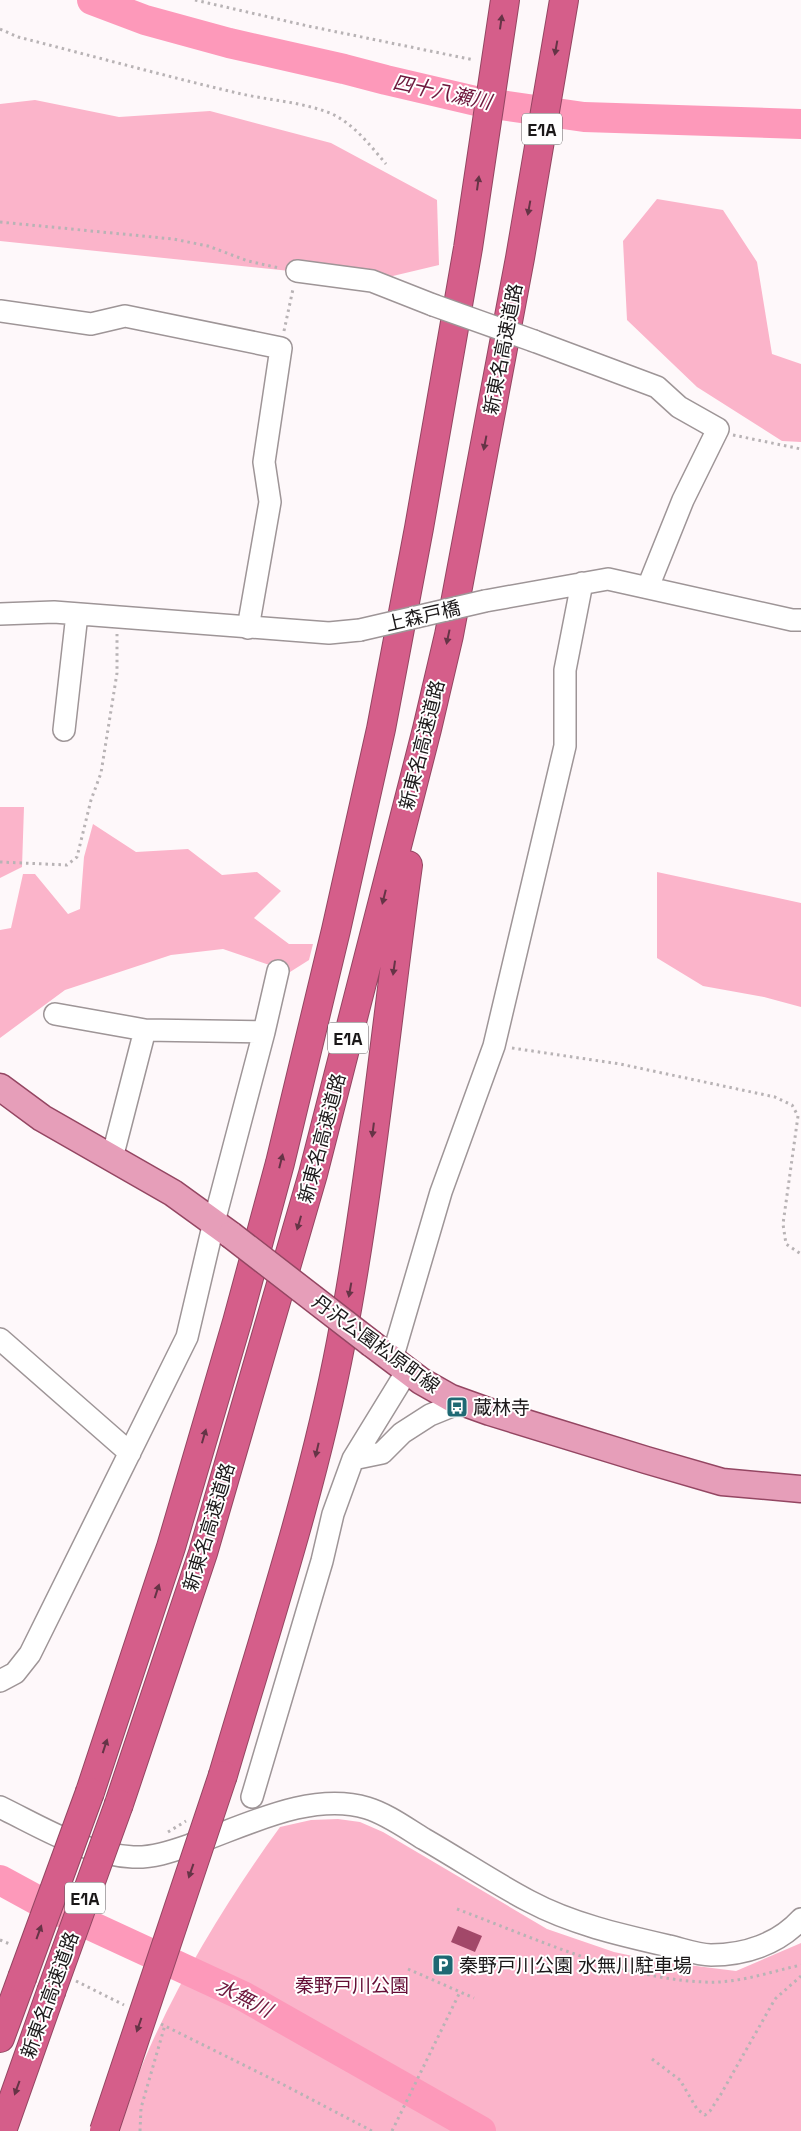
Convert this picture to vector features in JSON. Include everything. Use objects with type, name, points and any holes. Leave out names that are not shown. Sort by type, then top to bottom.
[{"type":"highway","name":"新東名高速道路","points":[[0,2038],[90,1792],[171,1547],[237,1322],[280,1163],[336,930],[381,729],[468,248],[505,0]]},
{"type":"highway","name":"新東名高速道路","points":[[2,2131],[119,1804],[202,1553],[313,1174],[427,730],[449,635],[520,258],[564,0]]},
{"type":"highway","points":[[104,2131],[223,1775],[317,1454],[341,1343],[361,1228],[395,960],[427,730]]},
{"type":"main road","name":"丹沢公園松原町線","points":[[0,1087],[42,1118],[173,1192],[400,1365],[421,1380],[462,1402],[722,1482],[801,1489]]},
{"type":"street","points":[[297,271],[372,281],[433,305],[534,340],[658,387],[679,407],[718,430],[683,500],[648,587]]},
{"type":"street","points":[[0,311],[91,324],[125,316],[281,348],[264,462],[270,502],[248,628]]},
{"type":"street","name":"上森戸橋","points":[[0,614],[54,612],[329,633],[360,630],[486,601],[608,579],[792,620],[801,620]]},
{"type":"street","points":[[252,1797],[322,1561],[333,1514],[352,1459],[400,1365],[441,1192],[494,1046],[565,746],[565,670],[582,583]]},
{"type":"street","points":[[64,730],[77,614]]},
{"type":"street","points":[[0,1680],[15,1673],[30,1654],[188,1337],[222,1228],[278,971]]},
{"type":"street","points":[[55,1014],[145,1030],[264,1032]]},
{"type":"street","points":[[112,1158],[145,1030]]},
{"type":"street","points":[[0,1339],[130,1453]]},
{"type":"street","points":[[352,1459],[382,1453],[402,1433],[430,1415],[462,1402]]},
{"type":"street","points":[[0,1807],[77,1845],[102,1854],[134,1857],[162,1855],[296,1808],[333,1803],[348,1805],[367,1808],[392,1820],[530,1902],[569,1919],[621,1935],[709,1955],[744,1951],[775,1941],[801,1919]]},
{"type":"path","points":[[195,0],[308,26],[482,62]]},
{"type":"path","points":[[0,29],[18,37],[234,93],[330,113],[350,126],[369,142],[386,164]]},
{"type":"path","points":[[0,222],[173,239],[208,246],[248,262],[297,271],[281,348]]},
{"type":"path","points":[[718,430],[738,437],[801,449]]},
{"type":"path","points":[[0,862],[67,865],[77,857],[91,800],[100,773],[117,673],[117,618]]},
{"type":"path","points":[[494,1046],[620,1064],[775,1097],[792,1105],[798,1116],[783,1224],[786,1244],[801,1254]]},
{"type":"path","points":[[457,1909],[614,1967],[662,1976],[705,1982],[733,1980],[760,1976],[801,1964]]},
{"type":"path","points":[[0,1940],[11,1944]]},
{"type":"path","points":[[408,1970],[474,1998]]},
{"type":"path","points":[[652,2059],[680,2080],[697,2109],[705,2115],[710,2111],[721,2094],[775,1998],[801,1976]]},
{"type":"path","points":[[76,1982],[129,2008]]},
{"type":"path","points":[[392,2131],[460,1992]]},
{"type":"path","points":[[156,2021],[372,2131]]},
{"type":"path","points":[[140,2131],[141,2108],[164,2025]]},
{"type":"green space","points":[[35,100],[119,117],[210,111],[331,143],[437,200],[439,265],[376,280],[0,241],[0,104]]},
{"type":"green space","points":[[657,199],[723,210],[757,262],[772,354],[801,364],[801,442],[782,441],[697,387],[627,320],[623,241]]},
{"type":"green space","points":[[0,807],[24,807],[22,867],[0,878]]},
{"type":"green space","points":[[93,824],[136,852],[188,849],[222,875],[257,872],[281,891],[254,918],[289,944],[313,944],[309,960],[290,972],[223,949],[171,955],[65,990],[0,1038],[0,930],[11,928],[23,874],[35,874],[68,914],[80,909],[84,857]]},
{"type":"green space","points":[[657,872],[801,903],[801,1007],[764,997],[703,986],[657,958]]},
{"type":"green space","name":"秦野戸川公園","points":[[338,1819],[360,1822],[383,1832],[547,1929],[614,1952],[656,1961],[736,1971],[801,1943],[801,2131],[118,2131],[145,2059],[177,1991],[226,1907],[261,1853],[280,1827],[311,1820]]},
{"type":"building","points":[[458,1926],[482,1936],[475,1952],[451,1942]]},
{"type":"waterway","name":"四十八瀬川","points":[[92,0],[145,20],[229,43],[480,102],[584,117],[801,124]]},
{"type":"waterway","name":"水無川","points":[[0,1880],[46,1905],[243,1996],[481,2131]]},
{"type":"place","name":"蔵林寺","points":[[457,1407]]},
{"type":"place","name":"秦野戸川公園 水無川駐車場","points":[[443,1965]]}]
